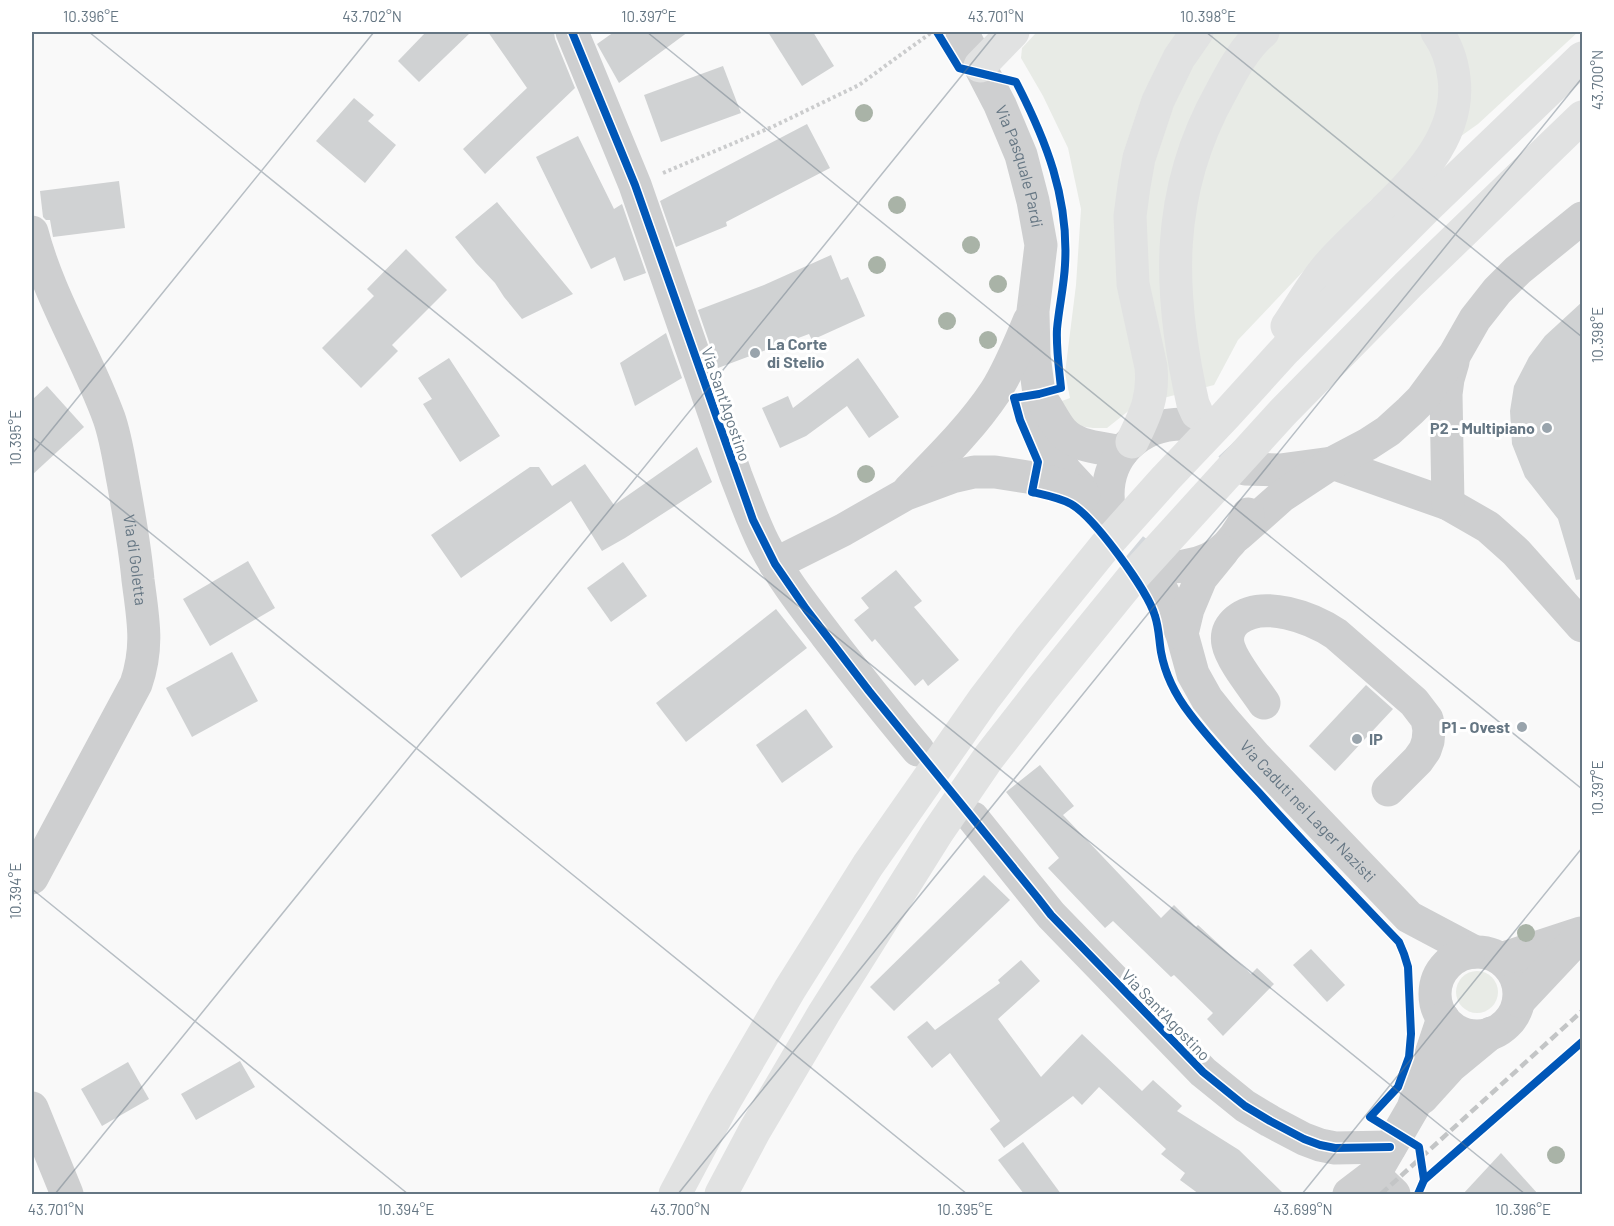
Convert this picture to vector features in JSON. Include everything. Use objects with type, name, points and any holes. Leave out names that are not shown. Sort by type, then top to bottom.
[{"type":"highway","points":[[980,66],[1013,32]]},
{"type":"highway","points":[[1127,447],[1148,408],[1152,380],[1133,284],[1131,216],[1134,186],[1139,158],[1158,101],[1179,58],[1197,32]]},
{"type":"highway","points":[[1203,418],[1193,404],[1177,319],[1175,269],[1179,209],[1189,167],[1208,116],[1231,73],[1263,32]]},
{"type":"highway","points":[[675,1194],[723,1104],[823,935],[941,758],[1029,640],[1106,546],[1166,478],[1203,418],[1328,266],[1422,170],[1440,144],[1453,107],[1454,82],[1447,47],[1437,32]]},
{"type":"highway","points":[[1203,418],[1329,304],[1582,58]]},
{"type":"highway","points":[[721,1194],[824,1012],[937,833],[989,757],[1042,689],[1133,577],[1283,412],[1408,285],[1582,117]]},
{"type":"street","name":"Via Sant'Agostino","points":[[572,32],[635,185],[753,520],[775,564],[806,609],[918,750]]},
{"type":"street","name":"Via Pasquale Pardi","points":[[962,32],[1000,105],[1021,155],[1028,180],[1041,245],[1033,311],[1039,394],[1061,430],[1071,439],[1078,443],[1127,447]]},
{"type":"street","points":[[1230,543],[1282,496],[1332,463],[1388,431],[1421,400],[1497,291],[1518,270],[1582,218]]},
{"type":"street","name":"Via di Goletta","points":[[32,232],[49,283],[109,419],[128,505],[145,639],[143,660],[136,684],[32,878]]},
{"type":"street","name":"Via Pasquale Pardi","points":[[906,494],[965,430],[996,391],[1033,311]]},
{"type":"street","points":[[1448,504],[1446,394],[1455,354]]},
{"type":"street","name":"Via Pasquale Pardi","points":[[1039,394],[1035,405],[1037,419],[1047,442],[1066,472],[1101,504]]},
{"type":"street","points":[[1101,504],[1107,496],[1110,474],[1127,447],[1140,435],[1162,425],[1203,418]]},
{"type":"street","points":[[1230,543],[1247,514],[1250,500],[1247,474],[1332,463],[1448,504],[1488,527],[1516,552],[1582,626]]},
{"type":"street","name":"Via Pasquale Pardi","points":[[775,564],[843,530],[906,494],[952,477],[974,472],[995,471],[1063,485],[1101,504]]},
{"type":"street","name":"Via Caduti nei Lager Nazisti","points":[[1230,543],[1203,562],[1181,567],[1165,575],[1193,674],[1214,708],[1256,757],[1409,917],[1507,964],[1519,985],[1519,1001]]},
{"type":"street","name":"Via Caduti nei Lager Nazisti","points":[[1182,634],[1188,609],[1200,578],[1230,543]]},
{"type":"street","points":[[1264,703],[1228,646],[1227,635],[1232,624],[1250,612],[1266,611],[1301,616],[1322,624],[1414,702],[1427,719],[1429,730],[1425,750],[1388,790]]},
{"type":"street","name":"Via Sant'Agostino","points":[[973,818],[1051,915],[1203,1072],[1245,1106],[1304,1139],[1320,1145],[1335,1148],[1390,1147]]},
{"type":"street","points":[[1409,917],[1438,979]]},
{"type":"street","points":[[1582,933],[1519,1001],[1514,1015],[1498,1030],[1478,1036],[1452,1027],[1443,1018],[1436,996],[1438,979],[1452,960],[1463,954],[1488,955],[1582,933]]},
{"type":"street","points":[[1413,1108],[1443,1018]]},
{"type":"street","points":[[1372,1188],[1390,1147],[1413,1108],[1451,1066],[1491,1033]]},
{"type":"street","points":[[32,1108],[67,1194]]},
{"type":"path","points":[[635,185],[772,127],[859,84],[933,32]]},
{"type":"shaded area","points":[[1046,32],[1578,32],[1478,124],[1371,200],[1238,340],[1214,385],[1136,405],[1107,428],[1093,428],[1079,426],[1067,418],[1059,402],[1070,398],[1065,373],[1076,285],[1081,209],[1068,148],[1043,96],[1021,58],[1022,48],[1035,34]]},
{"type":"shaded area","points":[[1477,971],[1492,977],[1498,992],[1492,1007],[1477,1013],[1462,1007],[1456,992],[1462,977]]},
{"type":"building","points":[[426,32],[471,32],[419,82],[398,61]]},
{"type":"building","points":[[488,32],[554,32],[575,88],[485,174],[463,149],[527,88]]},
{"type":"building","points":[[614,32],[688,32],[619,83],[597,44]]},
{"type":"building","points":[[768,32],[813,32],[834,66],[802,86]]},
{"type":"building","points":[[723,66],[741,113],[661,142],[644,95]]},
{"type":"building","points":[[354,98],[374,115],[368,121],[396,145],[365,183],[316,141]]},
{"type":"building","points":[[807,124],[830,168],[726,222],[727,226],[676,247],[660,201]]},
{"type":"building","points":[[578,136],[614,209],[622,204],[646,273],[624,281],[615,257],[591,269],[536,157]]},
{"type":"building","points":[[119,181],[125,228],[53,237],[50,220],[43,217],[40,191]]},
{"type":"building","points":[[497,202],[573,294],[522,319],[495,283],[455,237]]},
{"type":"building","points":[[406,249],[447,290],[392,345],[398,351],[361,388],[322,348],[374,296],[367,289]]},
{"type":"building","points":[[831,255],[841,280],[848,277],[865,316],[812,340],[809,334],[718,368],[698,310],[764,285]]},
{"type":"building","name":"P2 - Multipiano","points":[[1582,302],[1582,579],[1576,580],[1558,519],[1525,477],[1512,444],[1510,411],[1514,386],[1529,357],[1545,336]]},
{"type":"building","points":[[666,333],[682,378],[635,406],[620,363]]},
{"type":"building","points":[[449,358],[500,436],[460,462],[423,404],[432,399],[418,378]]},
{"type":"building","points":[[858,358],[899,417],[869,438],[847,406],[806,436],[780,448],[762,408],[788,396],[793,408]]},
{"type":"building","points":[[47,386],[84,427],[32,475],[32,400]]},
{"type":"building","points":[[697,447],[712,482],[602,551],[571,501],[461,578],[431,535],[530,467],[539,467],[552,486],[585,464],[614,505]]},
{"type":"building","points":[[248,561],[275,608],[210,646],[183,599]]},
{"type":"building","points":[[623,562],[647,596],[611,622],[587,588]]},
{"type":"building","points":[[896,570],[922,601],[914,607],[959,660],[928,686],[923,679],[915,686],[875,639],[872,642],[854,620],[869,608],[861,598]]},
{"type":"building","points":[[776,609],[807,648],[686,742],[656,703]]},
{"type":"building","points":[[232,652],[258,701],[192,737],[166,688]]},
{"type":"building","points":[[1366,685],[1393,709],[1335,771],[1309,746]]},
{"type":"building","points":[[806,709],[833,747],[782,783],[756,745]]},
{"type":"building","points":[[1040,765],[1074,806],[1063,815],[1161,918],[1174,905],[1251,974],[1257,968],[1274,984],[1223,1036],[1207,1019],[1213,1013],[1174,975],[1171,977],[1113,921],[1105,928],[1048,868],[1059,858],[1006,792]]},
{"type":"building","points":[[984,875],[1010,900],[894,1011],[870,987]]},
{"type":"building","points":[[1311,949],[1345,985],[1327,1002],[1293,965]]},
{"type":"building","points":[[1021,960],[1040,981],[998,1019],[1041,1077],[1082,1034],[1142,1091],[1153,1080],[1182,1106],[1177,1111],[1239,1150],[1284,1194],[1199,1194],[1180,1180],[1185,1173],[1161,1154],[1166,1149],[1099,1087],[1082,1105],[1073,1096],[1004,1148],[990,1129],[1000,1121],[950,1053],[932,1068],[907,1037],[927,1021],[935,1030],[1000,983],[998,980]]},
{"type":"building","points":[[240,1061],[255,1087],[196,1120],[181,1094]]},
{"type":"building","points":[[128,1062],[149,1099],[102,1126],[81,1089]]},
{"type":"building","points":[[1023,1142],[1061,1194],[1024,1194],[998,1160]]},
{"type":"building","points":[[1501,1153],[1538,1194],[1463,1194]]},
{"type":"tunnel","points":[[1187,424],[1210,432],[1226,441],[1238,456],[1248,479]]},
{"type":"tunnel","points":[[1109,507],[1117,530],[1130,547],[1148,559],[1171,567]]},
{"type":"railway","points":[[1381,1194],[1582,1011]]},
{"type":"cycle path","points":[[572,32],[635,185],[753,520],[775,564],[806,609],[869,691],[1051,915],[1203,1072],[1245,1106],[1304,1139],[1335,1148],[1390,1147]]},
{"type":"cycle path","points":[[937,32],[959,68],[1016,82],[1046,148],[1059,193],[1065,240],[1064,273],[1057,329],[1061,388],[1014,398],[1020,420],[1038,462],[1032,492],[1071,504],[1093,523],[1131,573],[1150,605],[1156,620],[1165,668],[1185,707],[1234,766],[1399,942],[1408,967],[1411,1034],[1409,1057],[1398,1087],[1370,1117],[1419,1147],[1424,1180],[1418,1194]]},
{"type":"cycle path","points":[[1424,1180],[1582,1042]]},
{"type":"place","name":"La Corte di Stelio","points":[[755,353]]},
{"type":"place","name":"P2 - Multipiano","points":[[1547,428]]},
{"type":"place","name":"P1 - Ovest","points":[[1522,727]]},
{"type":"place","name":"IP","points":[[1357,739]]}]
